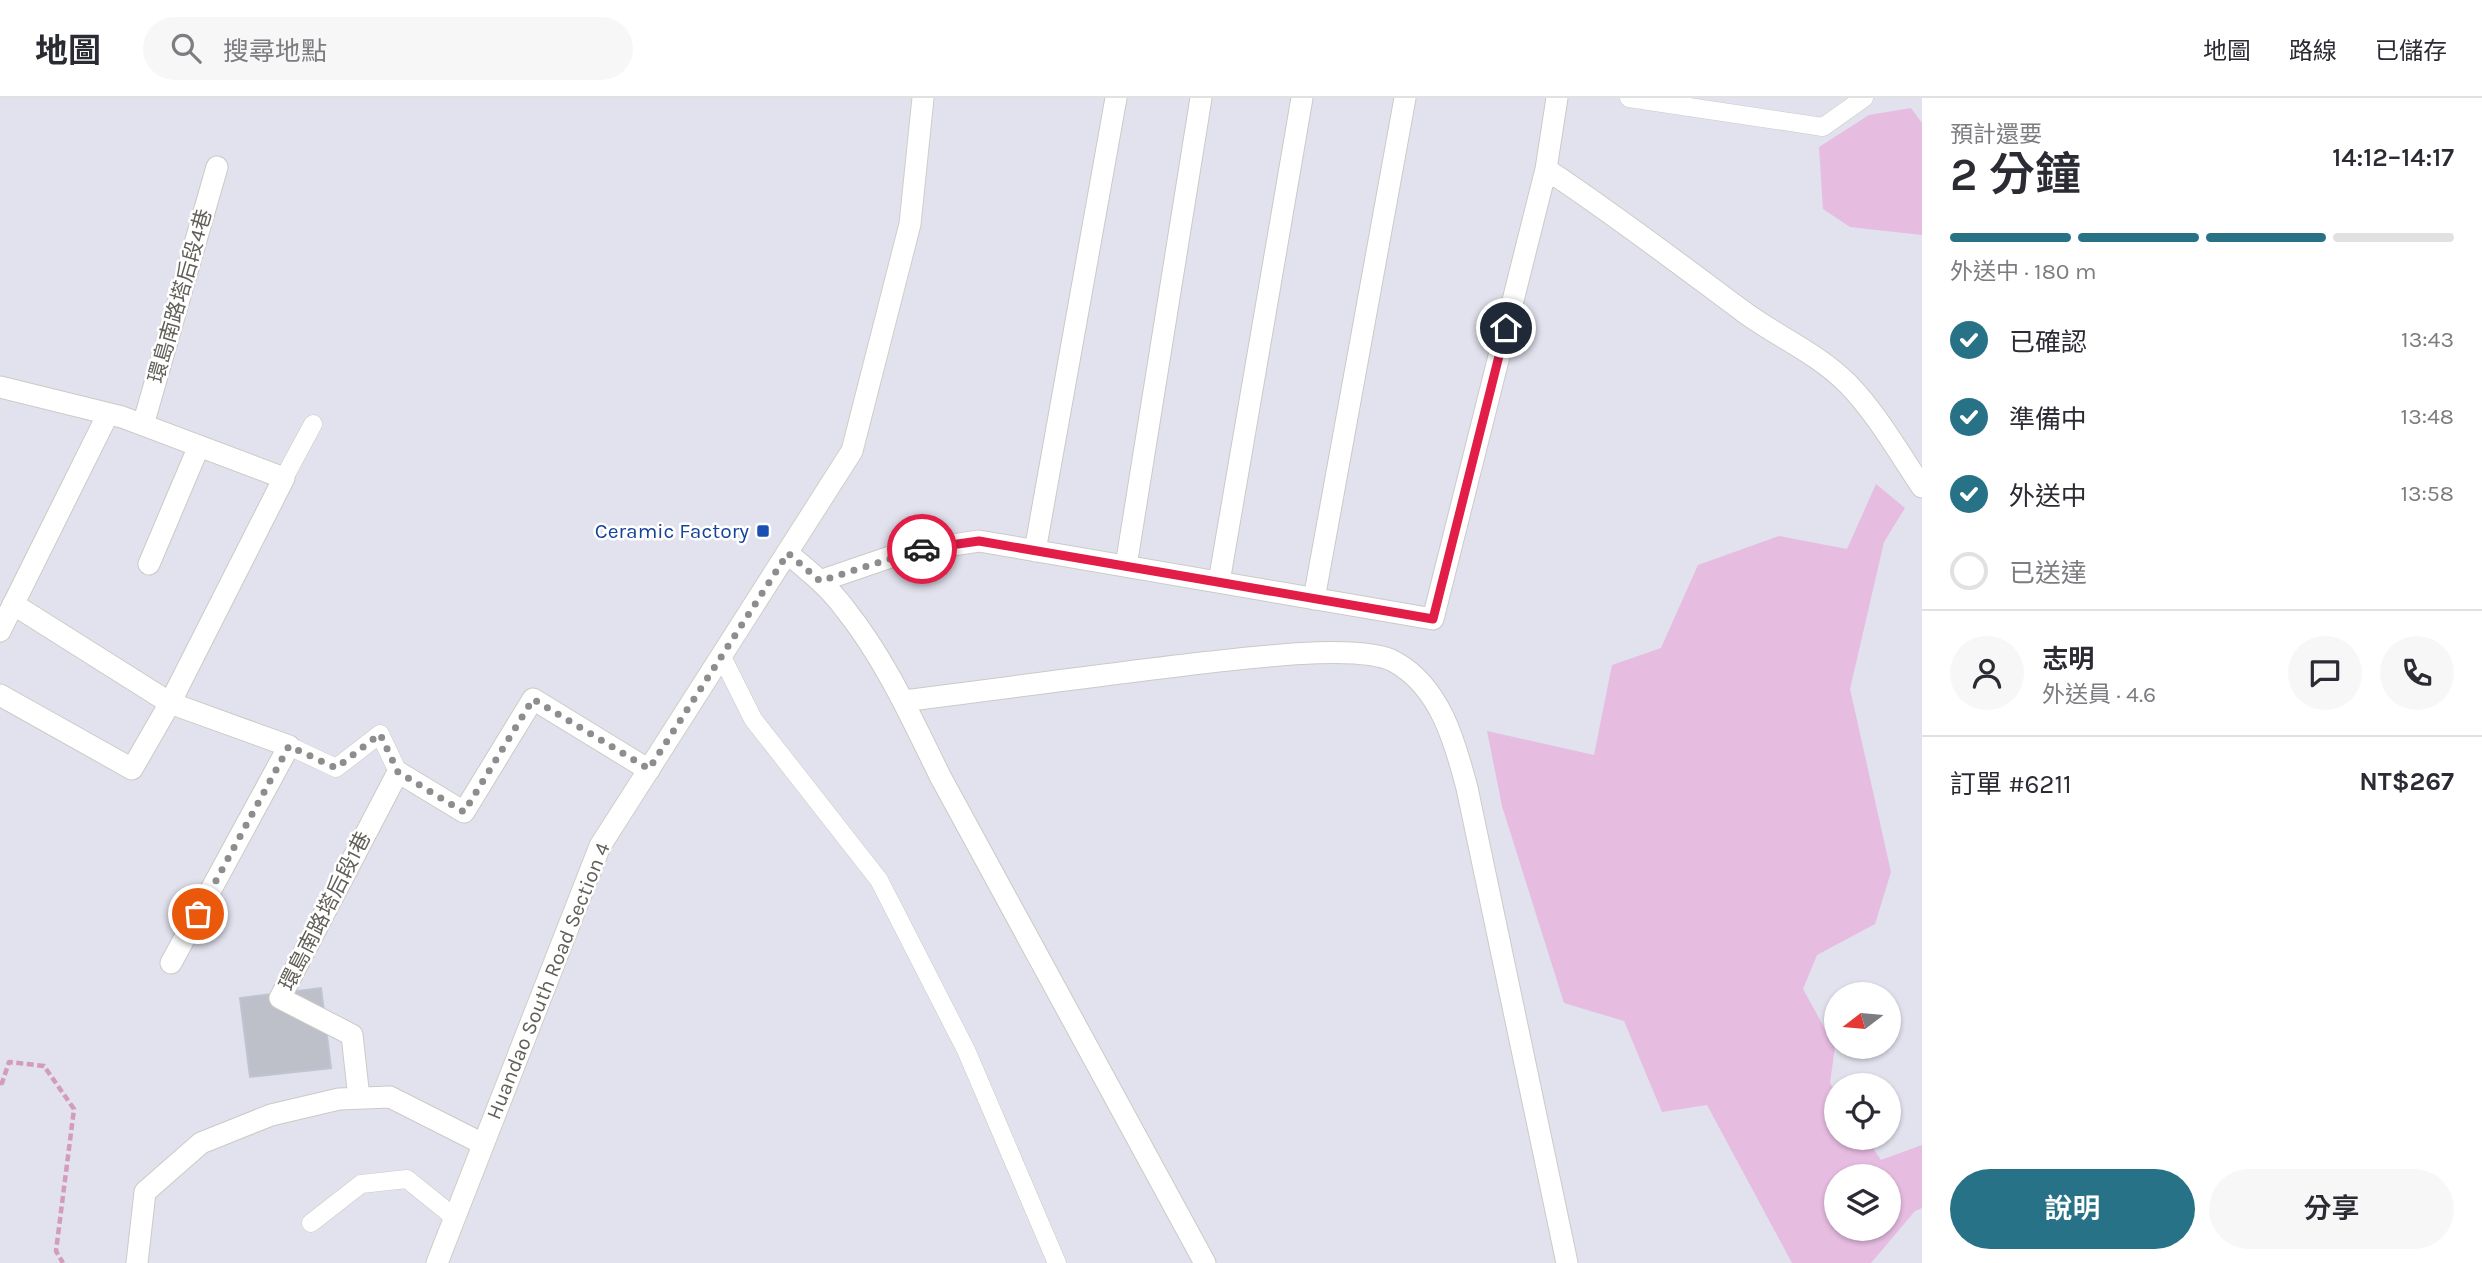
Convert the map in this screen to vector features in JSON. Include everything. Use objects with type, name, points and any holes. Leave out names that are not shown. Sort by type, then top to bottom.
[{"type":"street","name":"Huandao South Road Section 4","points":[[437,1263],[600,846],[852,451],[910,224],[923,98]]},
{"type":"street","points":[[1035,551],[1116,98]]},
{"type":"street","points":[[1126,566],[1201,98]]},
{"type":"street","points":[[1219,582],[1302,98]]},
{"type":"street","points":[[1314,598],[1405,98]]},
{"type":"street","points":[[820,581],[905,552],[944,544],[979,541],[1433,619],[1546,169],[1557,98]]},
{"type":"street","name":"環島南路塔后段4巷","points":[[143,425],[217,167]]},
{"type":"street","points":[[1546,169],[1606,209],[1746,313],[1805,348],[1848,384],[1887,433],[1922,487]]},
{"type":"street","points":[[0,387],[143,425],[284,478],[170,703],[132,769],[0,695]]},
{"type":"street","points":[[0,631],[108,414]]},
{"type":"street","points":[[149,564],[199,446]]},
{"type":"street","points":[[788,553],[820,581],[865,635],[1205,1263]]},
{"type":"street","points":[[13,604],[170,703],[289,746],[171,962]]},
{"type":"street","points":[[903,701],[1064,678],[1309,654],[1351,653],[1393,660],[1415,677],[1437,705],[1454,738],[1467,788],[1567,1263]]},
{"type":"street","points":[[398,772],[464,812],[533,699],[649,769]]},
{"type":"street","name":"環島南路塔后段1巷","points":[[359,1098],[352,1035],[280,998],[398,772]]},
{"type":"street","points":[[136,1263],[145,1192],[201,1143],[271,1115],[339,1099],[390,1097],[483,1144]]},
{"type":"lane","points":[[1629,98],[1823,128],[1864,98]]},
{"type":"lane","points":[[284,478],[313,424]]},
{"type":"lane","points":[[721,655],[753,719],[879,880],[966,1050],[1057,1263]]},
{"type":"lane","points":[[289,746],[336,768],[380,734],[398,772]]},
{"type":"lane","points":[[311,1223],[360,1184],[407,1179],[454,1217]]},
{"type":"path","points":[[0,1083],[9,1062],[44,1066],[74,1109],[56,1251],[63,1263]]},
{"type":"shaded area","points":[[1911,108],[1922,123],[1922,235],[1850,227],[1823,209],[1819,147],[1869,115]]},
{"type":"shaded area","points":[[1876,484],[1905,508],[1884,542],[1850,689],[1891,872],[1875,924],[1817,955],[1803,989],[1824,1027],[1824,1059],[1833,1059],[1831,1073],[1824,1073],[1824,1150],[1874,1150],[1881,1160],[1922,1145],[1922,1208],[1915,1211],[1901,1228],[1901,1164],[1824,1164],[1824,1241],[1890,1241],[1871,1263],[1792,1263],[1707,1105],[1662,1112],[1624,1021],[1564,1003],[1502,806],[1487,731],[1594,755],[1612,665],[1661,648],[1698,565],[1779,536],[1847,549]]},
{"type":"building","points":[[321,988],[331,1068],[250,1077],[240,998]]},
{"type":"way so far","points":[[198,914],[289,746],[336,768],[380,734],[398,772],[464,812],[533,699],[649,769],[788,553],[820,581],[905,552],[922,549]]},
{"type":"place","name":"Ceramic Factory","points":[[763,531]]},
{"type":"route","points":[[922,549],[979,541],[1433,619],[1506,328]]}]
